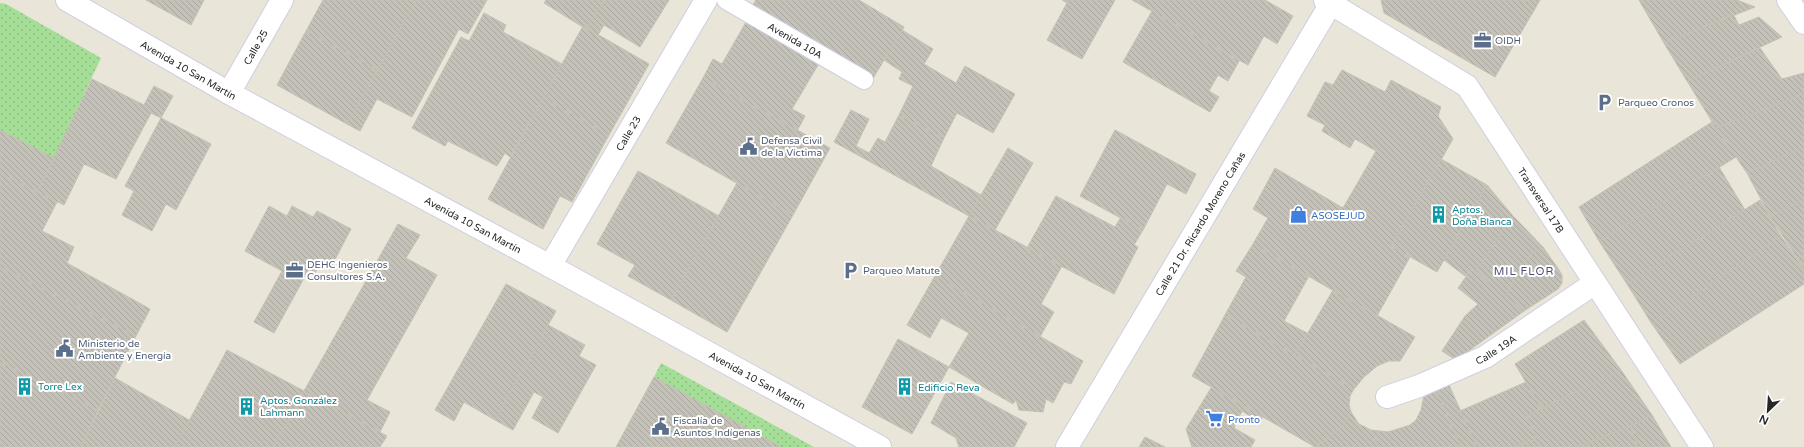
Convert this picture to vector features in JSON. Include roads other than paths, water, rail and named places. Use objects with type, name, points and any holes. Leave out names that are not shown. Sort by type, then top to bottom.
[{"type":"street","name":"Calle 25","points":[[229,93],[282,0]]},
{"type":"street","name":"Calle 23","points":[[550,266],[706,0]]},
{"type":"street","points":[[1788,0],[1804,23]]},
{"type":"street","name":"Transversal 17B","points":[[1330,1],[1467,86],[1702,447]]},
{"type":"street","name":"Calle 21 Dr. Ricardo Moreno Cañas","points":[[1069,446],[1330,1]]},
{"type":"street","name":"Avenida 10 San Martín","points":[[79,3],[229,93],[550,266],[880,447]]},
{"type":"street","name":"Calle 19A","points":[[1387,397],[1419,386],[1485,357],[1595,283]]},
{"type":"lane","name":"Avenida 10A","points":[[726,0],[864,80]]},
{"type":"place","name":"OIDH","points":[[1482,40]]},
{"type":"place","name":"Parqueo Cronos","points":[[1605,102]]},
{"type":"place","name":"Defensa Civil de la Víctima","points":[[748,146]]},
{"type":"place","name":"ASOSEJUD","points":[[1298,215]]},
{"type":"place","name":"Aptos. Doña Blanca","points":[[1439,215]]},
{"type":"place","name":"DEHC Ingenieros Consultores S.A.","points":[[294,270]]},
{"type":"place","name":"Parqueo Matute","points":[[850,270]]},
{"type":"place","name":"Ministerio de Ambiente y Energía","points":[[65,349]]},
{"type":"place","name":"Torre Lex","points":[[25,386]]},
{"type":"place","name":"Edificio Reva","points":[[905,387]]},
{"type":"place","name":"Aptos. González Lahmann","points":[[247,406]]},
{"type":"place","name":"Pronto","points":[[1215,419]]},
{"type":"place","name":"Fiscalía de Asuntos Indígenas","points":[[660,426]]},
{"type":"district","name":"MIL FLOR","points":[[1524,271]]}]
